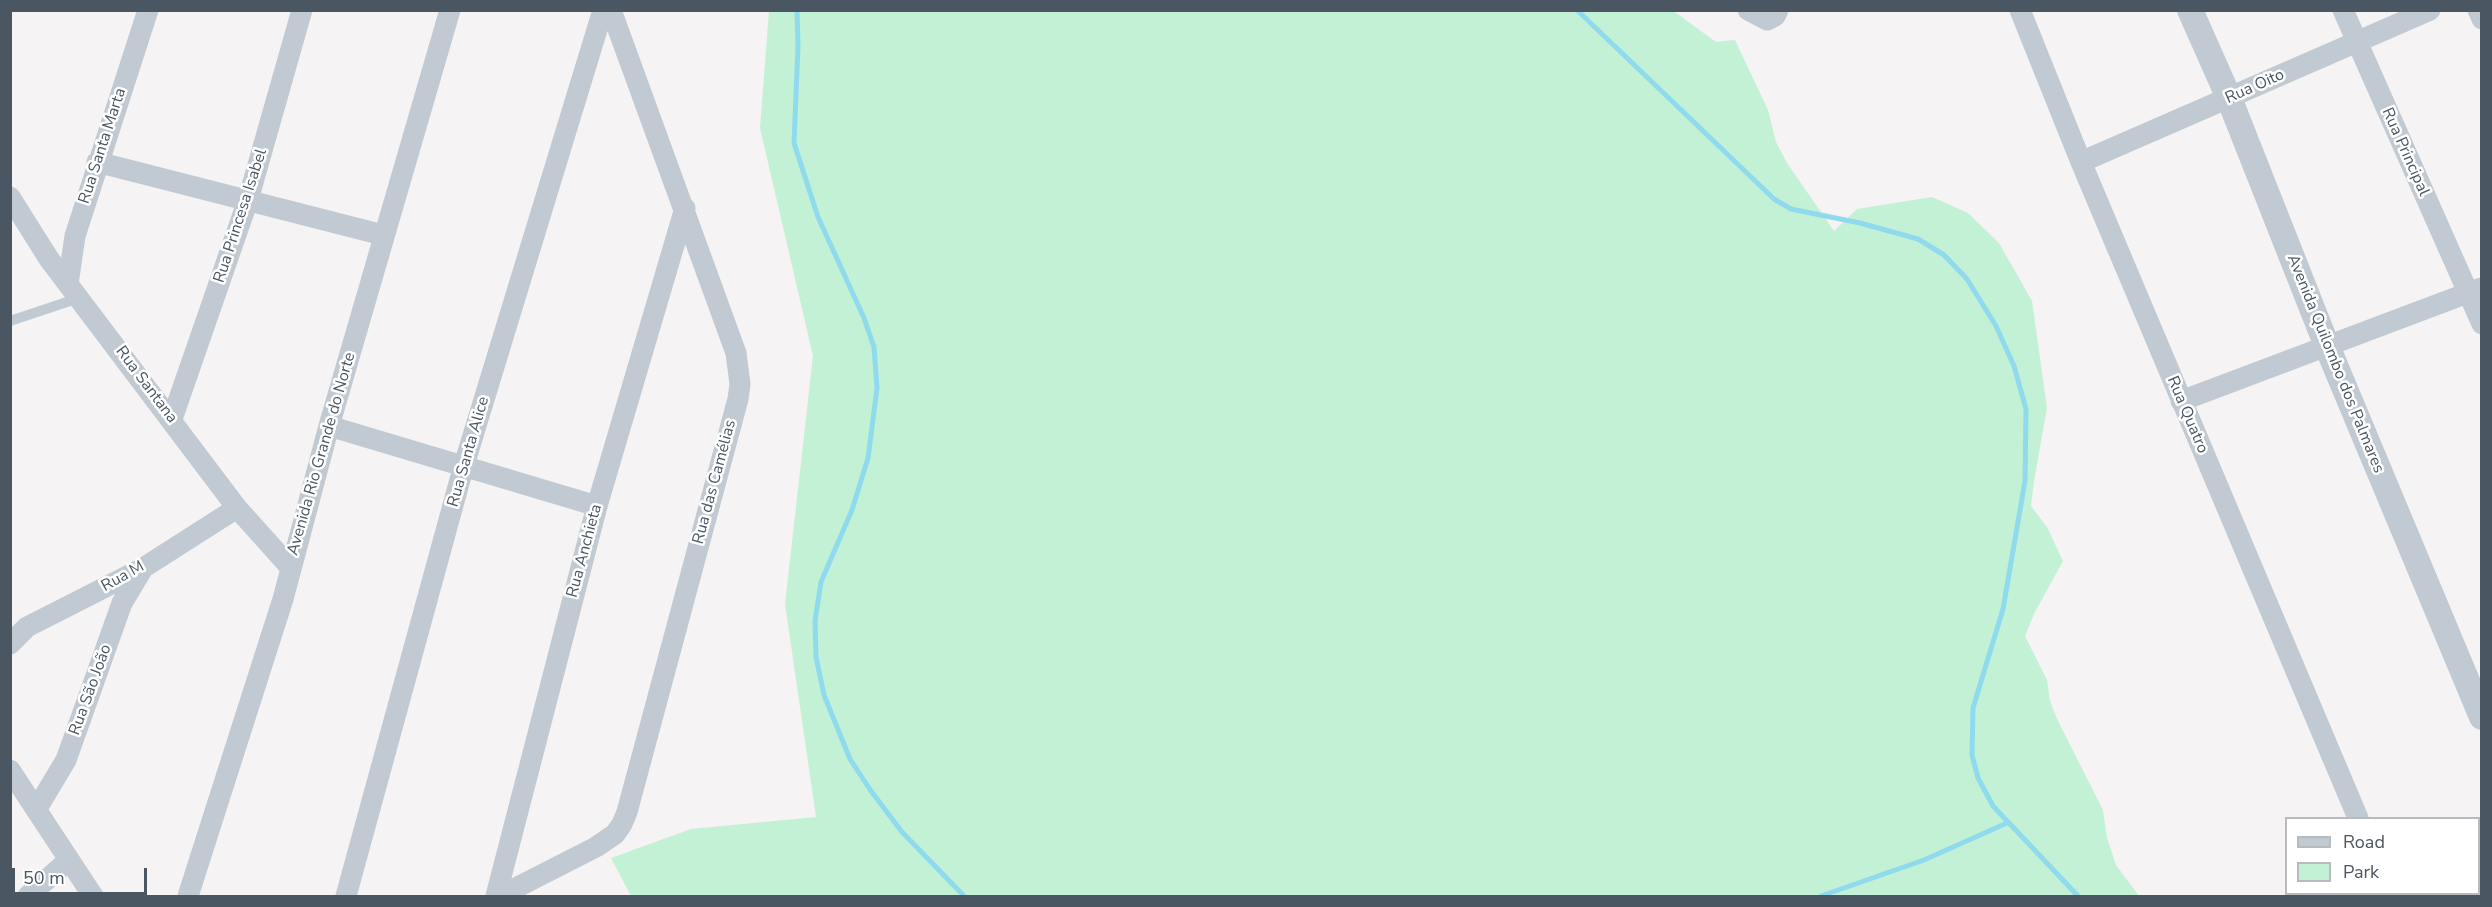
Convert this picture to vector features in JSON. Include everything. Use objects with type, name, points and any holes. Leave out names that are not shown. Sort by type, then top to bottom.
[{"type":"street","name":"Rua Santa Marta","points":[[73,291],[75,236],[97,162],[148,10]]},
{"type":"street","name":"Rua Princesa Isabel","points":[[172,420],[248,201],[302,10]]},
{"type":"street","name":"Avenida Rio Grande do Norte","points":[[188,897],[283,599],[383,235],[450,10]]},
{"type":"street","name":"Rua Santa Alice","points":[[346,897],[465,465],[603,10]]},
{"type":"street","name":"Rua das Camélias","points":[[498,897],[596,847],[615,834],[627,812],[738,399],[740,384],[736,352],[611,10]]},
{"type":"street","name":"Rua Quatro","points":[[2020,10],[2081,162],[2357,817]]},
{"type":"street","name":"Avenida Quilombo dos Palmares","points":[[2190,10],[2229,98],[2327,346],[2481,717]]},
{"type":"street","name":"Rua Principal","points":[[2343,10],[2356,43],[2475,290],[2481,324]]},
{"type":"street","name":"Rua Oito","points":[[2081,162],[2430,10]]},
{"type":"street","points":[[2478,10],[2481,19]]},
{"type":"street","points":[[97,162],[383,235]]},
{"type":"street","name":"Rua Santana","points":[[10,196],[49,259],[73,291],[237,508],[290,567]]},
{"type":"street","name":"Rua Anchieta","points":[[498,897],[597,506],[685,208]]},
{"type":"street","points":[[2181,401],[2475,290]]},
{"type":"street","points":[[329,426],[597,506]]},
{"type":"street","name":"Rua M","points":[[10,644],[27,627],[143,568],[237,508]]},
{"type":"street","name":"Rua São João","points":[[36,810],[66,760],[122,603],[143,568]]},
{"type":"street","points":[[10,770],[93,897]]},
{"type":"street","points":[[28,897],[69,860]]},
{"type":"lane","points":[[10,321],[73,291]]},
{"type":"green space","points":[[1672,10],[1716,42],[1735,40],[1768,110],[1776,142],[1787,163],[1834,231],[1857,209],[1932,197],[1968,213],[1999,243],[2032,301],[2047,408],[2031,506],[2047,527],[2063,561],[2035,612],[2025,636],[2047,680],[2050,701],[2057,719],[2103,810],[2107,838],[2116,865],[2139,896],[631,896],[611,858],[691,829],[816,817],[785,604],[813,356],[760,128],[769,11]]},
{"type":"waterway","points":[[797,10],[798,46],[794,143],[818,217],[864,318],[874,347],[877,388],[868,458],[852,510],[821,582],[815,621],[816,657],[824,695],[850,759],[902,832],[964,896]]},
{"type":"waterway","points":[[1577,10],[1774,199],[1791,209],[1860,223],[1918,239],[1944,255],[1967,279],[1996,326],[2014,366],[2026,409],[2025,481],[2003,609],[1973,708],[1972,755],[1978,778],[1993,806],[2078,896]]},
{"type":"waterway","points":[[1821,896],[1924,860],[2007,823]]}]
